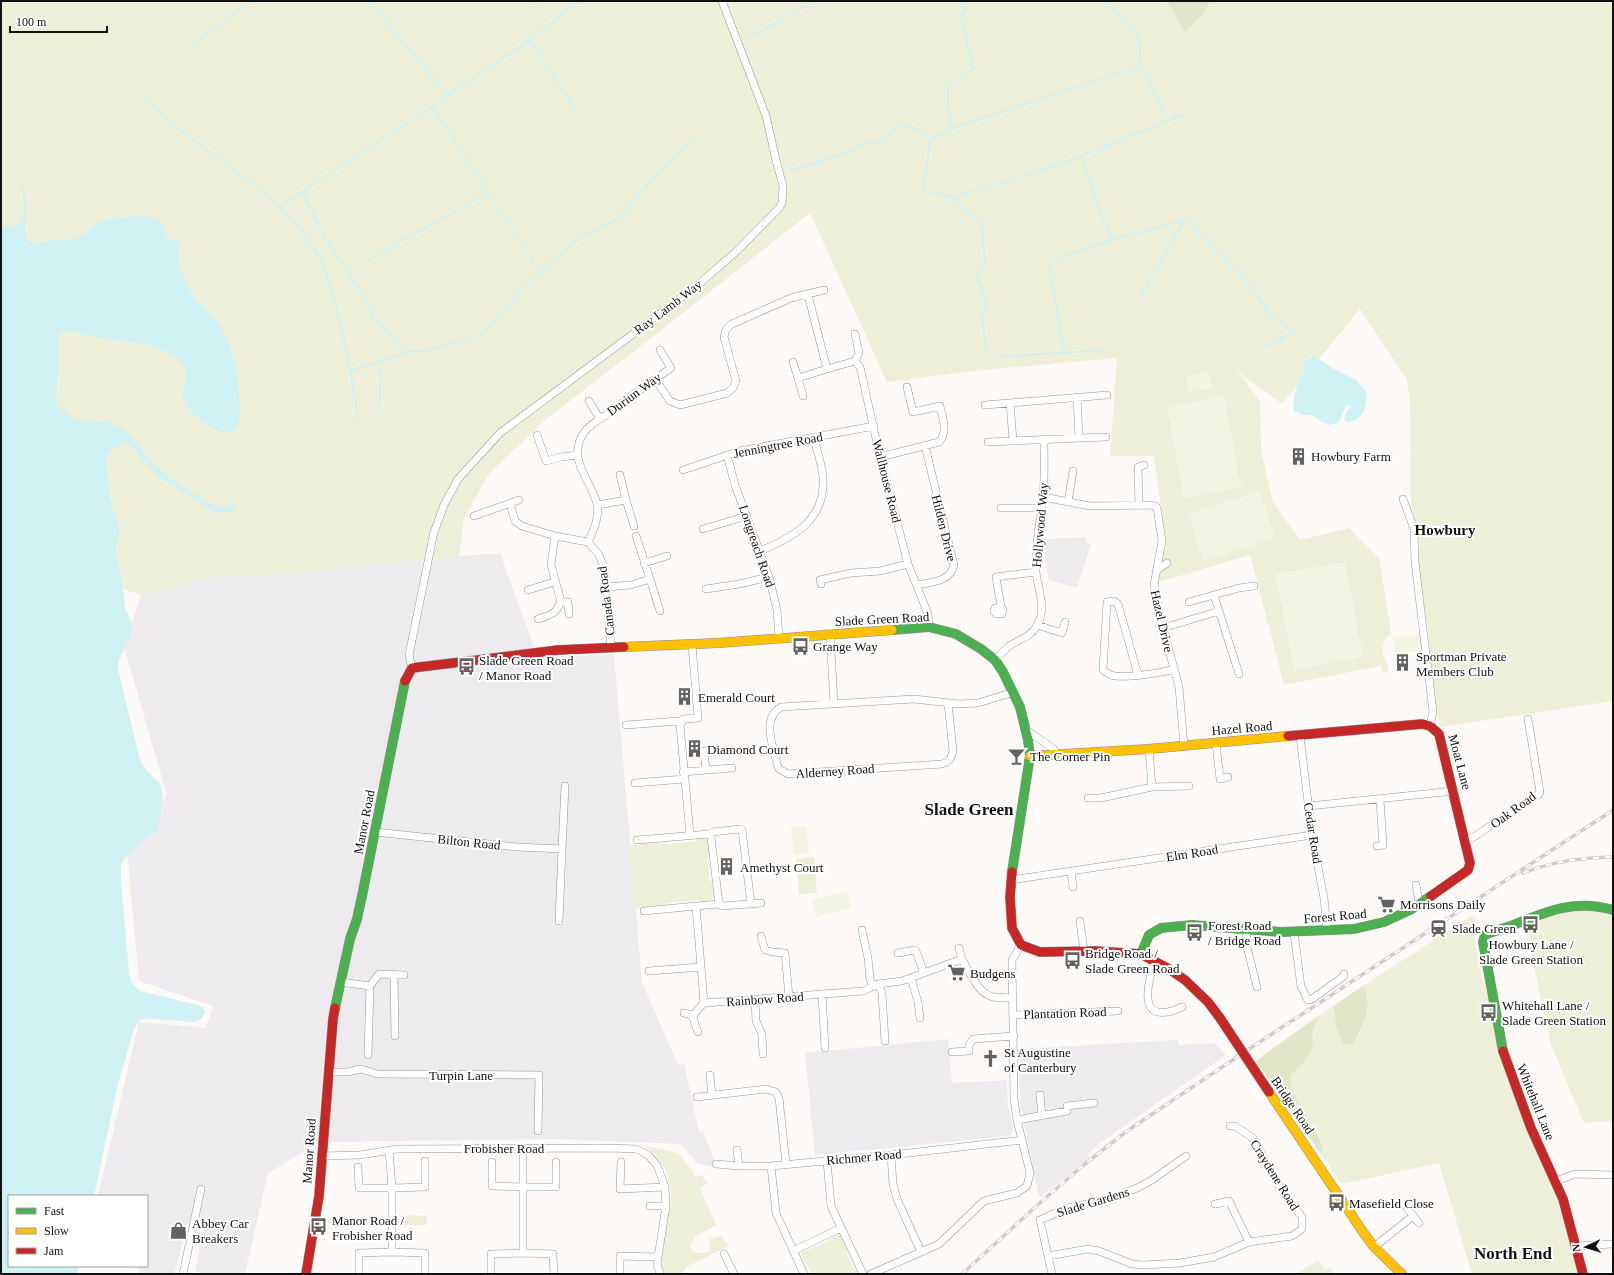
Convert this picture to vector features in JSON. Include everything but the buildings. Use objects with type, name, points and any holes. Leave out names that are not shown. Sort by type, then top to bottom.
[{"type":"street","name":"Ray Lamb Way","points":[[426,568],[434,532],[458,479],[500,433],[692,290],[737,251],[782,202],[783,186],[766,116],[722,1]]},
{"type":"street","points":[[655,380],[670,401],[680,405],[727,393],[733,388],[736,381],[724,337],[726,329],[732,324],[791,298],[824,290]]},
{"type":"street","points":[[808,294],[827,369]]},
{"type":"street","name":"Wallhouse Road","points":[[855,334],[859,353],[855,361],[860,368],[880,457],[908,564],[928,614],[929,627]]},
{"type":"street","name":"Duriun Way","points":[[577,455],[580,441],[586,431],[600,419],[671,368],[660,350]]},
{"type":"street","points":[[798,378],[855,361]]},
{"type":"street","points":[[792,362],[803,396]]},
{"type":"street","points":[[880,457],[938,442],[943,436],[944,428],[940,406],[913,412],[907,386]]},
{"type":"street","points":[[985,405],[1107,395]]},
{"type":"street","points":[[1077,397],[1079,438]]},
{"type":"street","name":"Duriun Way","points":[[589,401],[600,419]]},
{"type":"street","points":[[1010,403],[1013,440]]},
{"type":"street","name":"Jenningtree Road","points":[[683,470],[727,455],[874,426]]},
{"type":"street","points":[[510,503],[515,520],[527,528],[555,536],[588,542],[594,531],[597,518],[597,505],[589,485],[579,468],[577,455],[546,461],[537,435]]},
{"type":"street","points":[[988,442],[1106,437]]},
{"type":"street","points":[[760,550],[798,532],[810,522],[816,510],[823,489],[823,477],[814,438]]},
{"type":"street","name":"Hollywood Way","points":[[995,660],[1009,646],[1023,640],[1037,625],[1042,607],[1036,572],[1036,540],[1043,497],[1045,471],[1044,440]]},
{"type":"street","name":"Hilden Drive","points":[[917,585],[942,580],[952,572],[954,565],[924,446]]},
{"type":"street","name":"Longreach Road","points":[[727,455],[735,485],[769,577],[777,610],[779,638]]},
{"type":"street","points":[[1139,505],[1138,467],[1144,465]]},
{"type":"street","points":[[1068,502],[1073,472]]},
{"type":"street","points":[[620,475],[634,526]]},
{"type":"street","name":"Hazel Drive","points":[[1043,497],[1101,506],[1155,506],[1162,541],[1154,585],[1163,628],[1179,687],[1184,746]]},
{"type":"street","name":"Moat Lane","points":[[1403,499],[1414,529],[1415,562],[1434,712],[1430,726],[1439,734],[1466,842],[1470,863],[1468,870]]},
{"type":"street","points":[[474,516],[519,500]]},
{"type":"street","points":[[597,505],[626,500]]},
{"type":"street","points":[[1001,508],[1041,508]]},
{"type":"street","points":[[703,528],[747,516]]},
{"type":"street","points":[[538,619],[557,611],[561,602],[554,582],[551,564],[555,536]]},
{"type":"street","points":[[636,536],[660,611]]},
{"type":"street","name":"Canada Road","points":[[588,542],[599,555],[605,570],[611,648]]},
{"type":"street","points":[[644,563],[667,556]]},
{"type":"street","name":"Hazel Drive","points":[[1156,571],[1167,563]]},
{"type":"street","points":[[820,580],[851,573],[880,571],[908,564]]},
{"type":"street","name":"Manor Road","points":[[306,1274],[319,1196],[333,1019],[350,939],[358,919],[405,680],[412,668],[409,655],[426,568]]},
{"type":"street","points":[[1001,606],[995,574],[1036,572]]},
{"type":"street","points":[[706,588],[739,584],[769,577]]},
{"type":"street","points":[[607,587],[631,585],[650,579]]},
{"type":"street","points":[[528,590],[554,582]]},
{"type":"street","points":[[1189,602],[1239,588],[1254,586]]},
{"type":"street","points":[[1214,595],[1239,674]]},
{"type":"street","name":"Hazel Drive","points":[[1138,675],[1118,604],[1114,601],[1107,602],[1103,670],[1112,675],[1138,675],[1166,672],[1174,669]]},
{"type":"street","points":[[561,602],[568,602],[569,614]]},
{"type":"street","points":[[1163,628],[1219,611]]},
{"type":"street","points":[[1037,625],[1061,636],[1065,622]]},
{"type":"street","name":"Slade Green Road","points":[[611,648],[692,645],[929,627],[966,639],[995,660],[1004,672],[1014,692],[1020,707],[1029,744],[1030,756],[1011,880],[1010,921],[1014,934],[1021,945]]},
{"type":"street","points":[[830,635],[834,703]]},
{"type":"street","points":[[626,725],[682,722],[683,720],[698,718],[692,645]]},
{"type":"street","points":[[412,668],[530,653],[611,648]]},
{"type":"street","name":"Alderney Road","points":[[948,704],[953,751],[952,758],[948,762],[942,764],[796,773],[783,772],[779,769],[777,764],[769,724],[771,717],[776,710],[781,707],[914,699],[948,704],[978,703],[1014,692]]},
{"type":"street","name":"Oak Road","points":[[1466,842],[1538,795],[1540,792],[1528,719]]},
{"type":"street","points":[[682,722],[680,725],[690,836]]},
{"type":"street","name":"Hazel Road","points":[[1030,756],[1216,744],[1422,724],[1430,726]]},
{"type":"street","points":[[1026,730],[1054,749],[1055,755]]},
{"type":"street","name":"Cedar Road","points":[[1300,736],[1312,835],[1324,898],[1327,930]]},
{"type":"street","points":[[1216,744],[1220,779],[1228,777]]},
{"type":"street","points":[[1149,749],[1152,787]]},
{"type":"street","points":[[704,751],[706,770]]},
{"type":"street","points":[[634,783],[706,770],[732,768]]},
{"type":"street","points":[[559,921],[565,786]]},
{"type":"street","points":[[1088,798],[1101,798],[1152,787],[1189,786]]},
{"type":"street","points":[[1309,806],[1380,800],[1454,791]]},
{"type":"street","points":[[1380,800],[1383,845]]},
{"type":"street","points":[[637,840],[709,834],[737,828],[742,830],[751,904]]},
{"type":"street","name":"Bilton Road","points":[[375,832],[518,847],[562,850]]},
{"type":"street","points":[[709,834],[711,836],[718,904]]},
{"type":"street","name":"Elm Road","points":[[1011,880],[1312,835]]},
{"type":"street","name":"Forest Road","points":[[1141,954],[1146,938],[1152,932],[1160,929],[1202,925],[1273,932],[1294,932],[1354,929],[1376,924],[1401,914],[1468,870]]},
{"type":"street","points":[[1071,872],[1073,887]]},
{"type":"street","points":[[1416,885],[1419,902]]},
{"type":"street","points":[[644,912],[718,904],[723,906],[761,903]]},
{"type":"street","name":"Whitehall Lane","points":[[1583,1274],[1563,1199],[1531,1128],[1501,1044],[1487,972],[1483,942],[1485,935],[1571,905],[1591,904],[1613,910]]},
{"type":"street","points":[[696,906],[704,1003],[693,1015],[692,1019],[698,1032]]},
{"type":"street","points":[[1080,921],[1084,951]]},
{"type":"street","points":[[1247,929],[1246,943],[1257,987]]},
{"type":"street","points":[[862,930],[868,958],[870,980],[882,993],[885,1041]]},
{"type":"street","points":[[1294,932],[1301,987],[1304,990],[1305,997],[1308,1000],[1312,999],[1344,976],[1344,974]]},
{"type":"street","points":[[761,936],[765,950],[784,953],[789,997]]},
{"type":"street","points":[[872,1274],[939,1244],[984,1201],[1017,1193],[1026,1186],[1030,1173],[1017,1120],[1014,1099],[1012,959],[1021,945]]},
{"type":"street","name":"Bridge Road","points":[[1021,945],[1040,952],[1084,951],[1141,954],[1169,969],[1185,980],[1208,1002],[1220,1018],[1374,1247],[1402,1274]]},
{"type":"street","points":[[959,948],[962,959],[980,988],[988,995],[1012,998]]},
{"type":"street","points":[[898,953],[914,950],[924,973]]},
{"type":"street","name":"Rainbow Road","points":[[704,1003],[863,991],[876,986],[902,981],[962,959]]},
{"type":"street","points":[[1154,962],[1148,983],[1147,998],[1149,1005],[1158,1012],[1172,1012],[1182,1007]]},
{"type":"street","points":[[649,970],[701,966]]},
{"type":"street","points":[[368,1055],[370,986],[378,974],[404,975]]},
{"type":"street","points":[[394,975],[395,1036]]},
{"type":"street","points":[[911,978],[918,1002],[920,1018]]},
{"type":"street","points":[[340,982],[370,986]]},
{"type":"street","points":[[822,994],[825,1048]]},
{"type":"street","points":[[755,1000],[756,1021],[762,1034],[763,1054]]},
{"type":"street","name":"Plantation Road","points":[[1013,1015],[1118,1011]]},
{"type":"street","points":[[684,1013],[693,1015]]},
{"type":"street","points":[[952,1052],[969,1051],[969,1044],[973,1039],[1014,1036]]},
{"type":"street","name":"Turpin Lane","points":[[328,1072],[347,1072],[361,1069],[377,1074],[539,1075],[538,1131]]},
{"type":"street","points":[[710,1075],[712,1095]]},
{"type":"street","points":[[697,1097],[766,1089],[776,1092],[779,1098],[786,1164]]},
{"type":"street","points":[[1040,1094],[1042,1116]]},
{"type":"street","points":[[1017,1120],[1067,1111],[1067,1106],[1094,1104]]},
{"type":"street","name":"Craydene Road","points":[[1048,1256],[1088,1249],[1099,1251],[1132,1264],[1143,1265],[1180,1263],[1214,1257],[1250,1242],[1292,1236],[1302,1229],[1302,1217],[1287,1198],[1275,1179],[1253,1138],[1234,1126],[1230,1126]]},
{"type":"street","name":"Richmer Road","points":[[716,1164],[771,1166],[890,1155],[1022,1140]]},
{"type":"street","name":"Frobisher Road","points":[[322,1156],[360,1155],[407,1148],[636,1149],[648,1155],[657,1165],[665,1187],[666,1206],[657,1264],[660,1274]]},
{"type":"street","points":[[523,1148],[523,1253]]},
{"type":"street","points":[[389,1150],[392,1188],[392,1252]]},
{"type":"street","points":[[737,1150],[739,1166]]},
{"type":"street","points":[[890,1155],[893,1184],[897,1199],[921,1252]]},
{"type":"street","name":"Slade Gardens","points":[[1048,1256],[1040,1220],[1067,1208],[1106,1200],[1137,1188],[1152,1180],[1186,1156]]},
{"type":"street","points":[[358,1167],[359,1188],[425,1187],[425,1161]]},
{"type":"street","points":[[827,1161],[831,1206],[863,1274]]},
{"type":"street","points":[[492,1162],[492,1186],[523,1187],[556,1187],[556,1162]]},
{"type":"street","points":[[621,1162],[620,1189],[665,1187]]},
{"type":"street","points":[[771,1166],[776,1213],[804,1274]]},
{"type":"street","points":[[1556,1181],[1575,1174],[1613,1175]]},
{"type":"street","points":[[182,1274],[201,1189]]},
{"type":"street","points":[[1215,1204],[1229,1201],[1250,1242]]},
{"type":"street","points":[[650,1206],[666,1206]]},
{"type":"street","points":[[1407,1208],[1419,1223]]},
{"type":"street","points":[[1374,1247],[1413,1216]]},
{"type":"street","points":[[793,1251],[841,1228]]},
{"type":"street","points":[[1576,1246],[1613,1244]]},
{"type":"street","points":[[359,1273],[359,1252],[392,1252],[425,1253],[425,1274]]},
{"type":"street","points":[[491,1274],[491,1254],[523,1253],[554,1254],[554,1274]]},
{"type":"street","points":[[724,1254],[734,1274]]},
{"type":"street","points":[[620,1274],[620,1256],[658,1257]]},
{"type":"street","points":[[1048,1256],[1052,1274]]},
{"type":"shaded area","points":[[1087,537],[1086,542],[1091,544],[1077,588],[1049,580],[1045,560],[1045,539]]},
{"type":"shaded area","points":[[500,553],[538,658],[614,654],[642,982],[678,1065],[684,1064],[699,1132],[703,1132],[714,1160],[714,1167],[697,1163],[681,1144],[555,1139],[320,1142],[268,1173],[245,1274],[206,1274],[195,1271],[203,1230],[187,1227],[174,1274],[139,1273],[139,1269],[128,1267],[148,1267],[148,1195],[98,1195],[139,1022],[206,1028],[213,1006],[139,981],[127,850],[167,795],[124,647],[141,595],[224,575],[271,575]]},
{"type":"shaded area","points":[[948,1039],[952,1083],[1007,1080],[1008,1105],[1013,1130],[1009,1136],[815,1155],[805,1053]]},
{"type":"shaded area","points":[[1178,1040],[1178,1045],[1215,1043],[1226,1055],[1100,1143],[1090,1152],[1086,1161],[1041,1197],[1038,1193],[1020,1105],[1019,1049]]},
{"type":"green space","points":[[1,1],[1613,1],[1613,701],[1440,727],[1432,674],[1428,626],[1422,605],[1418,565],[1420,541],[1411,507],[1410,401],[1406,378],[1360,309],[1282,404],[1238,372],[1260,401],[1261,451],[1273,502],[1300,540],[1349,528],[1379,558],[1391,634],[1386,638],[1383,647],[1384,656],[1389,671],[1383,673],[1381,666],[1284,685],[1250,555],[1159,582],[1166,542],[1154,456],[1110,456],[1117,358],[982,370],[887,382],[810,213],[545,420],[488,475],[464,518],[459,556],[271,575],[224,575],[141,595],[123,589],[125,609],[133,626],[130,637],[119,659],[118,670],[140,760],[160,784],[162,793],[161,814],[157,831],[143,840],[123,860],[121,865],[129,974],[133,985],[140,991],[197,1005],[203,1008],[205,1013],[201,1019],[193,1022],[146,1018],[139,1021],[134,1028],[118,1083],[94,1195],[9,1195],[1,471]]},
{"type":"green space","points":[[1167,1],[1210,1],[1203,14],[1185,32]]},
{"type":"green space","points":[[1209,372],[1212,388],[1189,392],[1186,376]]},
{"type":"green space","points":[[1224,396],[1241,487],[1184,499],[1167,408]]},
{"type":"green space","points":[[1260,491],[1275,538],[1203,561],[1188,514]]},
{"type":"green space","points":[[1345,562],[1363,657],[1294,670],[1275,574]]},
{"type":"green space","points":[[1423,635],[1424,651],[1395,653],[1393,637]]},
{"type":"green space","points":[[806,826],[809,853],[794,855],[791,827]]},
{"type":"green space","points":[[698,837],[705,837],[707,840],[710,854],[707,857],[709,880],[712,882],[714,896],[712,900],[703,902],[701,900],[667,903],[665,905],[635,908],[629,846],[658,842],[660,845],[696,841]]},
{"type":"green space","points":[[814,857],[817,893],[799,894],[796,859]]},
{"type":"green space","points":[[848,891],[851,908],[816,916],[812,899]]},
{"type":"green space","points":[[1597,910],[1613,916],[1613,1121],[1584,1123],[1551,1045],[1533,962],[1529,928],[1539,924],[1539,921],[1566,911]]},
{"type":"green space","points":[[1471,916],[1475,917],[1478,931],[1475,937],[1475,943],[1480,973],[1554,1184],[1579,1274],[1472,1274],[1439,1163],[1342,1184],[1256,1061],[1333,1006],[1335,1021],[1346,1045],[1355,1043],[1368,1008],[1368,1000],[1363,986]]},
{"type":"green space","points":[[1363,986],[1368,1000],[1368,1008],[1364,1022],[1354,1044],[1346,1045],[1342,1043],[1335,1021],[1333,1006]]},
{"type":"green space","points":[[1318,1016],[1312,1034],[1313,1048],[1303,1063],[1290,1075],[1291,1084],[1298,1103],[1323,1148],[1321,1154],[1256,1061]]},
{"type":"green space","points":[[646,1146],[678,1153],[692,1170],[695,1177],[701,1175],[708,1183],[700,1188],[716,1225],[695,1237],[690,1245],[693,1253],[706,1253],[711,1250],[709,1239],[721,1236],[729,1246],[686,1267],[682,1274],[666,1274],[663,1268],[661,1260],[663,1240],[671,1202],[670,1189],[664,1167],[658,1158]]},
{"type":"green space","points":[[402,1215],[427,1216],[427,1225],[402,1225]]},
{"type":"green space","points":[[836,1235],[841,1237],[847,1249],[846,1252],[857,1274],[812,1274],[804,1262],[801,1253],[830,1240]]},
{"type":"green space","points":[[1318,1260],[1325,1270],[1330,1267],[1334,1274],[1296,1274]]},
{"type":"water","points":[[20,181],[24,191],[27,209],[25,235],[29,242],[34,243],[77,238],[98,222],[115,218],[141,216],[160,221],[168,238],[181,242],[179,247],[180,264],[190,290],[196,299],[216,320],[228,341],[235,364],[240,400],[240,412],[237,428],[233,432],[224,433],[203,422],[185,404],[183,394],[186,377],[185,368],[175,356],[166,351],[144,344],[100,338],[68,331],[59,333],[56,403],[61,409],[79,420],[88,422],[107,422],[121,428],[131,437],[158,468],[209,503],[224,507],[238,501],[230,512],[223,514],[215,512],[160,478],[127,443],[115,448],[106,458],[110,498],[120,530],[115,549],[123,589],[125,609],[133,626],[130,637],[119,659],[118,670],[140,760],[160,784],[162,793],[161,814],[157,831],[143,840],[123,860],[121,865],[129,974],[133,985],[140,991],[197,1005],[203,1008],[205,1013],[201,1019],[193,1022],[146,1018],[139,1021],[134,1028],[118,1083],[94,1195],[8,1195],[8,1267],[79,1267],[77,1274],[1,1274],[1,225],[18,225],[22,220],[24,214]]},
{"type":"water","points":[[1314,356],[1334,369],[1356,380],[1367,392],[1364,412],[1354,421],[1348,423],[1344,420],[1347,411],[1352,406],[1347,404],[1339,422],[1331,425],[1312,415],[1302,415],[1294,411],[1296,391],[1304,372],[1302,367],[1306,360]]},
{"type":"waterway","points":[[186,50],[251,1]]},
{"type":"waterway","points":[[369,1],[449,96]]},
{"type":"waterway","points":[[533,1],[541,10]]},
{"type":"waterway","points":[[280,206],[396,131],[509,54],[578,1]]},
{"type":"waterway","points":[[747,39],[814,1]]},
{"type":"waterway","points":[[951,129],[947,85],[973,70],[962,17],[967,1]]},
{"type":"waterway","points":[[1105,1],[1137,30],[1142,66],[1165,114]]},
{"type":"waterway","points":[[530,39],[579,114]]},
{"type":"waterway","points":[[930,140],[951,129],[1142,66]]},
{"type":"waterway","points":[[144,98],[168,119],[249,181],[284,211],[300,228],[325,269],[349,361],[358,422]]},
{"type":"waterway","points":[[432,107],[534,261]]},
{"type":"waterway","points":[[953,198],[1082,156],[1185,114]]},
{"type":"waterway","points":[[791,170],[844,154],[867,143],[881,141],[901,123],[919,130],[930,140],[924,190],[953,198],[982,225],[985,265],[977,277],[987,303],[982,315],[986,350]]},
{"type":"waterway","points":[[351,370],[406,352],[424,351],[479,335],[488,328],[521,290],[551,261],[582,237],[619,218],[651,181],[692,139]]},
{"type":"waterway","points":[[1082,156],[1101,213],[1112,240]]},
{"type":"waterway","points":[[302,191],[324,236],[372,310],[371,315],[406,352]]},
{"type":"waterway","points":[[367,262],[395,244],[428,227],[488,192]]},
{"type":"waterway","points":[[1065,353],[1049,267],[1064,256],[1112,240],[1185,220],[1253,288],[1269,314],[1294,332],[1264,346]]},
{"type":"waterway","points":[[1140,297],[1184,221]]},
{"type":"waterway","points":[[998,357],[1107,350]]},
{"type":"waterway","points":[[379,408],[382,360]]},
{"type":"railway","points":[[962,1274],[1042,1201],[1086,1163],[1127,1131],[1613,810]]},
{"type":"railway","points":[[1523,873],[1567,861],[1613,857]]},
{"type":"traffic: fast","points":[[892,630],[929,627],[956,634],[981,649],[995,660],[1003,672],[1020,707],[1028,740],[1030,756],[1012,872]]},
{"type":"traffic: fast","points":[[335,1008],[350,939],[357,919],[362,896],[405,681]]},
{"type":"traffic: fast","points":[[1141,954],[1149,935],[1161,928],[1192,925],[1281,932],[1354,929],[1384,922],[1410,910],[1431,896]]},
{"type":"traffic: fast","points":[[1503,1051],[1483,942],[1485,935],[1561,908],[1586,906],[1613,910]]},
{"type":"traffic: slow","points":[[624,647],[718,643],[892,630]]},
{"type":"traffic: slow","points":[[1030,756],[1149,749],[1288,736]]},
{"type":"traffic: slow","points":[[1269,1092],[1363,1232],[1374,1247],[1402,1274]]},
{"type":"traffic: jam","points":[[405,681],[412,668],[558,650],[624,647]]},
{"type":"traffic: jam","points":[[1288,736],[1422,724],[1430,726],[1439,734],[1470,863],[1468,870],[1431,896]]},
{"type":"traffic: jam","points":[[1012,872],[1010,897],[1012,928],[1021,945],[1040,952],[1095,951],[1141,954],[1169,969],[1185,980],[1208,1002],[1220,1018]]},
{"type":"traffic: jam","points":[[306,1274],[319,1196],[335,1008]]},
{"type":"traffic: jam","points":[[1220,1018],[1269,1092]]},
{"type":"traffic: jam","points":[[1503,1051],[1531,1128],[1563,1199],[1583,1274]]},
{"type":"place","name":"Howbury Farm","points":[[1298,456]]},
{"type":"place","name":"Grange Way","points":[[800,646]]},
{"type":"place","name":"Sportman Private Members Club","points":[[1403,663]]},
{"type":"place","name":"Slade Green Road / Manor Road","points":[[466,667]]},
{"type":"place","name":"Emerald Court","points":[[685,697]]},
{"type":"place","name":"Diamond Court","points":[[694,749]]},
{"type":"place","name":"The Corner Pin","points":[[1017,756]]},
{"type":"place","name":"Amethyst Court","points":[[727,867]]},
{"type":"place","name":"Morrisons Daily","points":[[1387,904]]},
{"type":"place","name":"Howbury Lane / Slade Green Station","points":[[1531,925]]},
{"type":"place","name":"Slade Green","points":[[1439,928]]},
{"type":"place","name":"Forest Road / Bridge Road","points":[[1195,932]]},
{"type":"place","name":"Bridge Road / Slade Green Road","points":[[1072,960]]},
{"type":"place","name":"Budgens","points":[[957,973]]},
{"type":"place","name":"Whitehall Lane / Slade Green Station","points":[[1489,1012]]},
{"type":"place","name":"St Augustine of Canterbury","points":[[991,1059]]},
{"type":"place","name":"Masefield Close","points":[[1336,1203]]},
{"type":"place","name":"Manor Road / Frobisher Road","points":[[319,1227]]},
{"type":"place","name":"Abbey Car Breakers","points":[[179,1230]]},
{"type":"district","name":"Howbury","points":[[1445,530]]},
{"type":"district","name":"Slade Green","points":[[969,809]]},
{"type":"district","name":"North End","points":[[1513,1253]]}]
